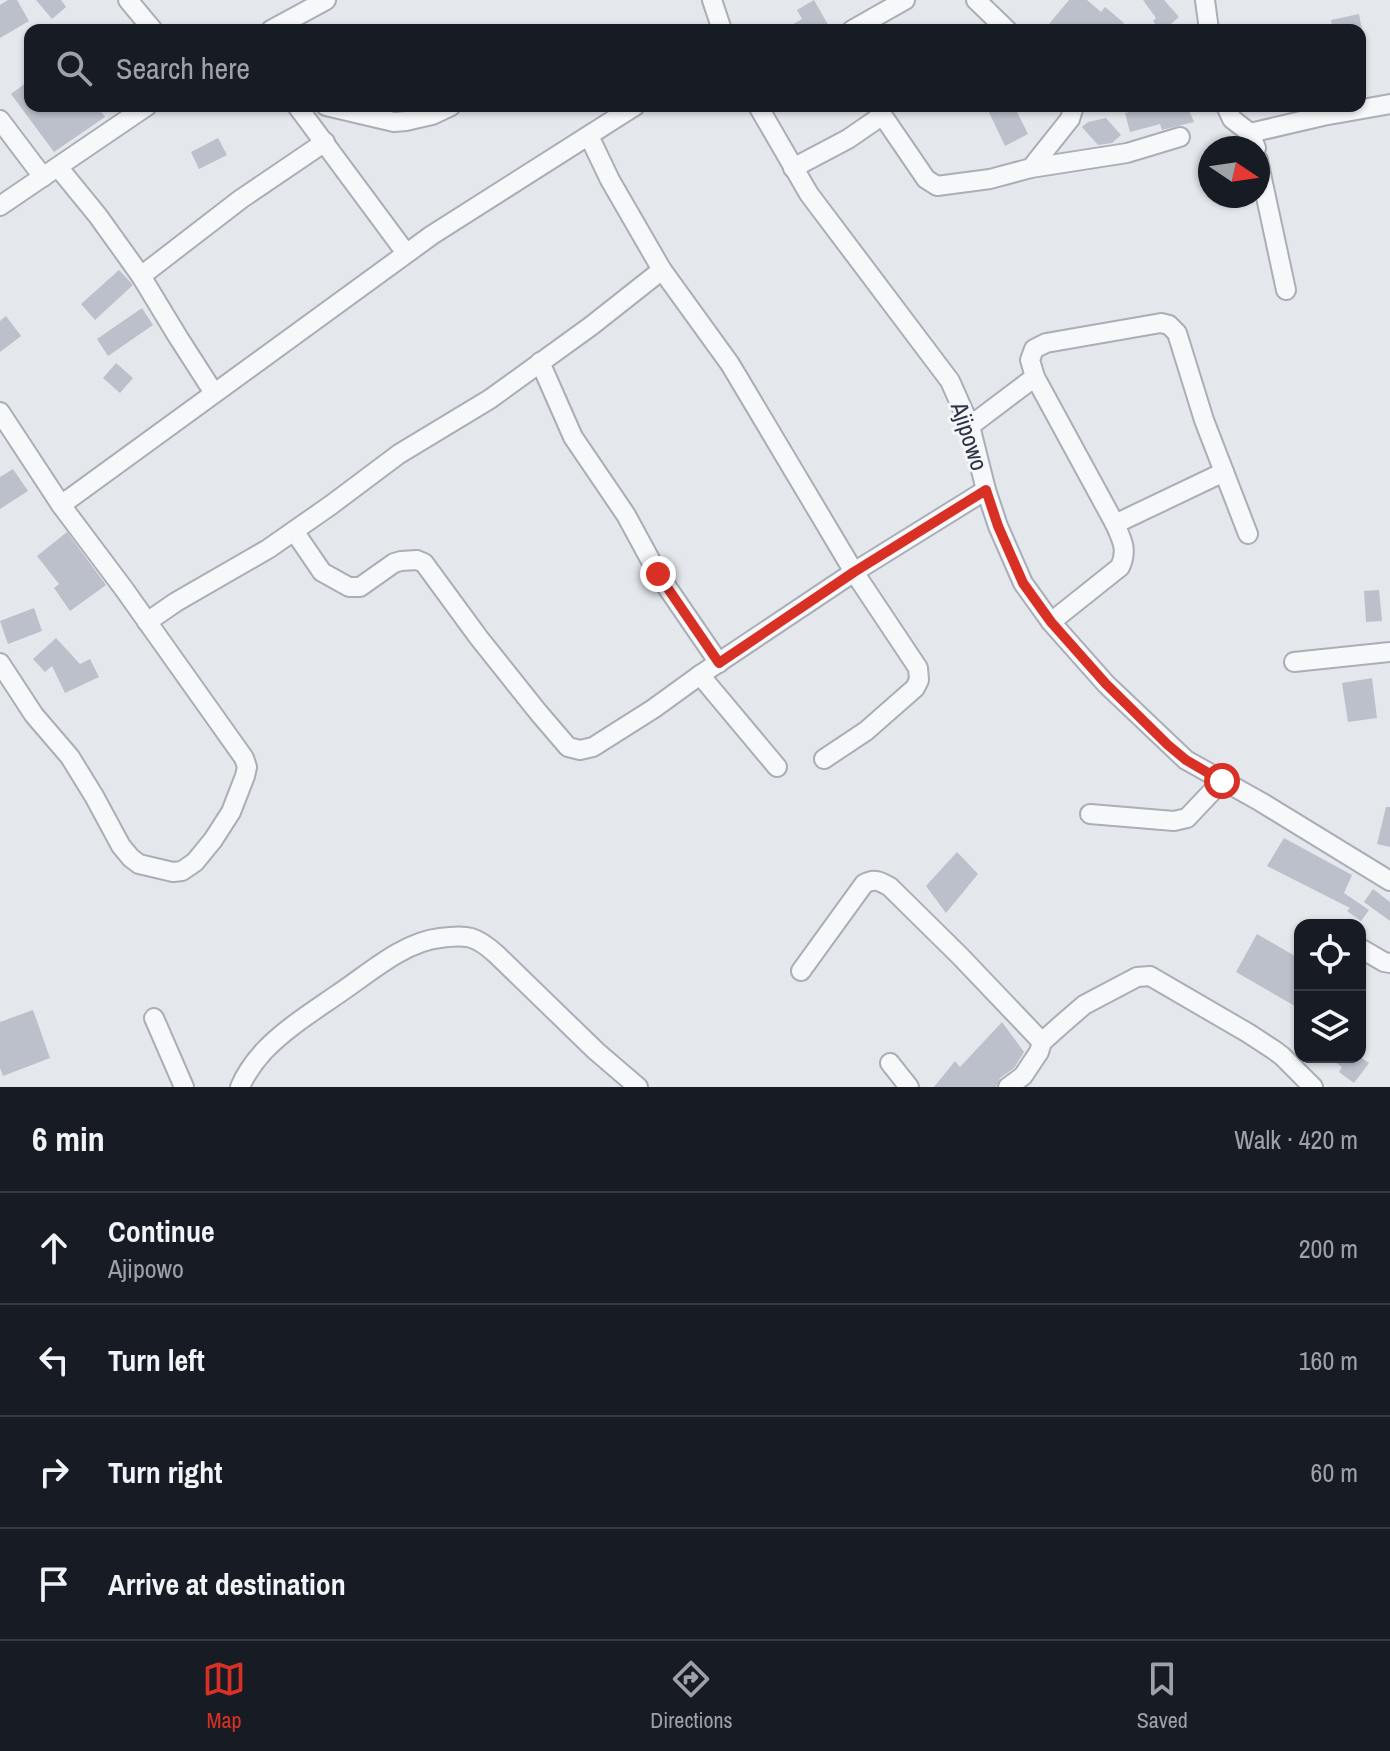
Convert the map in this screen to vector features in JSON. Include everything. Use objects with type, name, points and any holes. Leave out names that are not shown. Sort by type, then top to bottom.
[{"type":"street","points":[[128,0],[148,24]]},
{"type":"street","points":[[282,24],[326,0]]},
{"type":"street","points":[[712,0],[720,24]]},
{"type":"street","points":[[863,24],[905,0]]},
{"type":"street","points":[[976,0],[1001,24]]},
{"type":"street","points":[[1205,0],[1208,24]]},
{"type":"street","points":[[1366,108],[1390,104]]},
{"type":"street","points":[[0,206],[138,112]]},
{"type":"street","points":[[302,112],[406,253]]},
{"type":"street","points":[[352,112],[394,122],[438,112]]},
{"type":"street","points":[[61,505],[406,253],[626,112]]},
{"type":"street","name":"Ajipowo","points":[[761,112],[809,194],[950,381],[970,426],[998,526],[1023,583],[1051,622],[1106,684],[1186,760],[1390,881]]},
{"type":"street","points":[[793,168],[848,139],[877,119],[881,112],[926,179],[937,186],[1127,153],[1180,137]]},
{"type":"street","points":[[1031,168],[1070,119],[1072,112]]},
{"type":"street","points":[[1229,112],[1248,136]]},
{"type":"street","points":[[1267,136],[1323,116],[1345,112]]},
{"type":"street","points":[[0,120],[98,216],[141,276],[214,393]]},
{"type":"street","points":[[589,136],[610,180],[662,270],[730,364],[854,572],[918,668],[919,680],[915,688],[866,731],[824,759]]},
{"type":"street","points":[[141,276],[241,199],[325,142]]},
{"type":"street","points":[[1268,208],[1286,290]]},
{"type":"street","points":[[147,622],[268,549],[399,454],[465,415],[591,326],[662,270]]},
{"type":"street","points":[[1051,622],[1120,567],[1125,557],[1125,545],[1035,377],[1030,360],[1034,349],[1046,343],[1161,323],[1169,325],[1177,333],[1204,420],[1248,534]]},
{"type":"street","points":[[540,362],[573,437],[626,515],[658,574],[719,663]]},
{"type":"street","points":[[970,426],[1035,377]]},
{"type":"street","points":[[0,412],[61,505],[244,758],[247,767],[231,812],[195,862],[182,871],[166,872],[139,864],[131,858],[70,757],[34,715],[0,663]]},
{"type":"street","points":[[1115,524],[1224,472]]},
{"type":"street","points":[[294,531],[322,572],[353,588],[360,587],[394,563],[417,560],[424,563],[479,638],[568,747],[580,750],[593,747],[653,709],[854,572],[986,490]]},
{"type":"street","points":[[1294,662],[1390,652]]},
{"type":"street","points":[[700,675],[777,767]]},
{"type":"street","points":[[1090,814],[1174,821],[1187,818],[1222,781]]},
{"type":"street","points":[[801,971],[864,884],[879,880],[950,946],[1042,1042]]},
{"type":"street","points":[[240,1087],[253,1064],[267,1048],[306,1016],[380,965],[403,950],[437,938],[466,937],[481,940],[596,1051],[638,1087]]},
{"type":"street","points":[[1366,952],[1390,963]]},
{"type":"street","points":[[1008,1087],[1023,1076],[1042,1042],[1084,1005],[1137,977],[1150,976],[1282,1056],[1313,1087]]},
{"type":"street","points":[[154,1018],[184,1087]]},
{"type":"street","points":[[890,1063],[909,1087]]},
{"type":"building","points":[[8,0],[17,0],[29,21],[0,38],[0,5]]},
{"type":"building","points":[[36,0],[61,0],[66,7],[52,19]]},
{"type":"building","points":[[814,0],[828,24],[793,24],[802,19],[797,10]]},
{"type":"building","points":[[1069,0],[1087,0],[1101,12],[1105,7],[1124,23],[1123,24],[1049,24]]},
{"type":"building","points":[[1143,0],[1164,0],[1179,17],[1171,24],[1155,24],[1153,21],[1156,18]]},
{"type":"building","points":[[1359,14],[1361,24],[1332,24],[1331,20]]},
{"type":"building","points":[[24,84],[24,112],[11,94]]},
{"type":"building","points":[[24,112],[101,112],[105,117],[54,152]]},
{"type":"building","points":[[989,112],[1017,112],[1028,134],[1005,146]]},
{"type":"building","points":[[1190,112],[1194,122],[1162,130],[1160,124],[1130,132],[1125,113]]},
{"type":"building","points":[[1106,118],[1121,135],[1112,143],[1098,145],[1082,127],[1088,122]]},
{"type":"building","points":[[218,138],[227,155],[199,169],[191,152]]},
{"type":"building","points":[[119,270],[133,285],[95,320],[81,304]]},
{"type":"building","points":[[142,308],[153,325],[108,356],[97,339]]},
{"type":"building","points":[[6,316],[21,336],[0,352],[0,321]]},
{"type":"building","points":[[116,363],[133,378],[120,393],[103,378]]},
{"type":"building","points":[[13,469],[28,491],[0,509],[0,477]]},
{"type":"building","points":[[67,532],[106,585],[70,611],[54,588],[59,584],[37,556]]},
{"type":"building","points":[[1379,590],[1382,621],[1366,622],[1364,591]]},
{"type":"building","points":[[34,608],[42,631],[8,644],[0,621]]},
{"type":"building","points":[[56,638],[80,664],[90,659],[99,677],[65,693],[52,666],[45,672],[33,659]]},
{"type":"building","points":[[1372,678],[1377,718],[1348,722],[1342,683]]},
{"type":"building","points":[[1386,807],[1390,807],[1390,847],[1377,844]]},
{"type":"building","points":[[1284,838],[1352,875],[1344,893],[1369,910],[1362,919],[1358,919],[1347,911],[1350,908],[1267,866]]},
{"type":"building","points":[[957,852],[978,874],[946,913],[926,886]]},
{"type":"building","points":[[1373,889],[1390,902],[1390,921],[1364,902]]},
{"type":"building","points":[[1257,934],[1294,956],[1294,1006],[1236,972]]},
{"type":"building","points":[[33,1010],[50,1058],[3,1076],[0,1068],[0,1022]]},
{"type":"building","points":[[1002,1022],[1024,1052],[1014,1068],[1000,1078],[996,1087],[934,1087],[955,1061],[960,1067]]},
{"type":"building","points":[[1337,1063],[1369,1063],[1354,1083],[1339,1072],[1342,1067]]},
{"type":"route","points":[[658,574],[719,663],[854,572],[986,490],[1023,583],[1051,622],[1106,684],[1168,745],[1186,760],[1222,781]]}]
